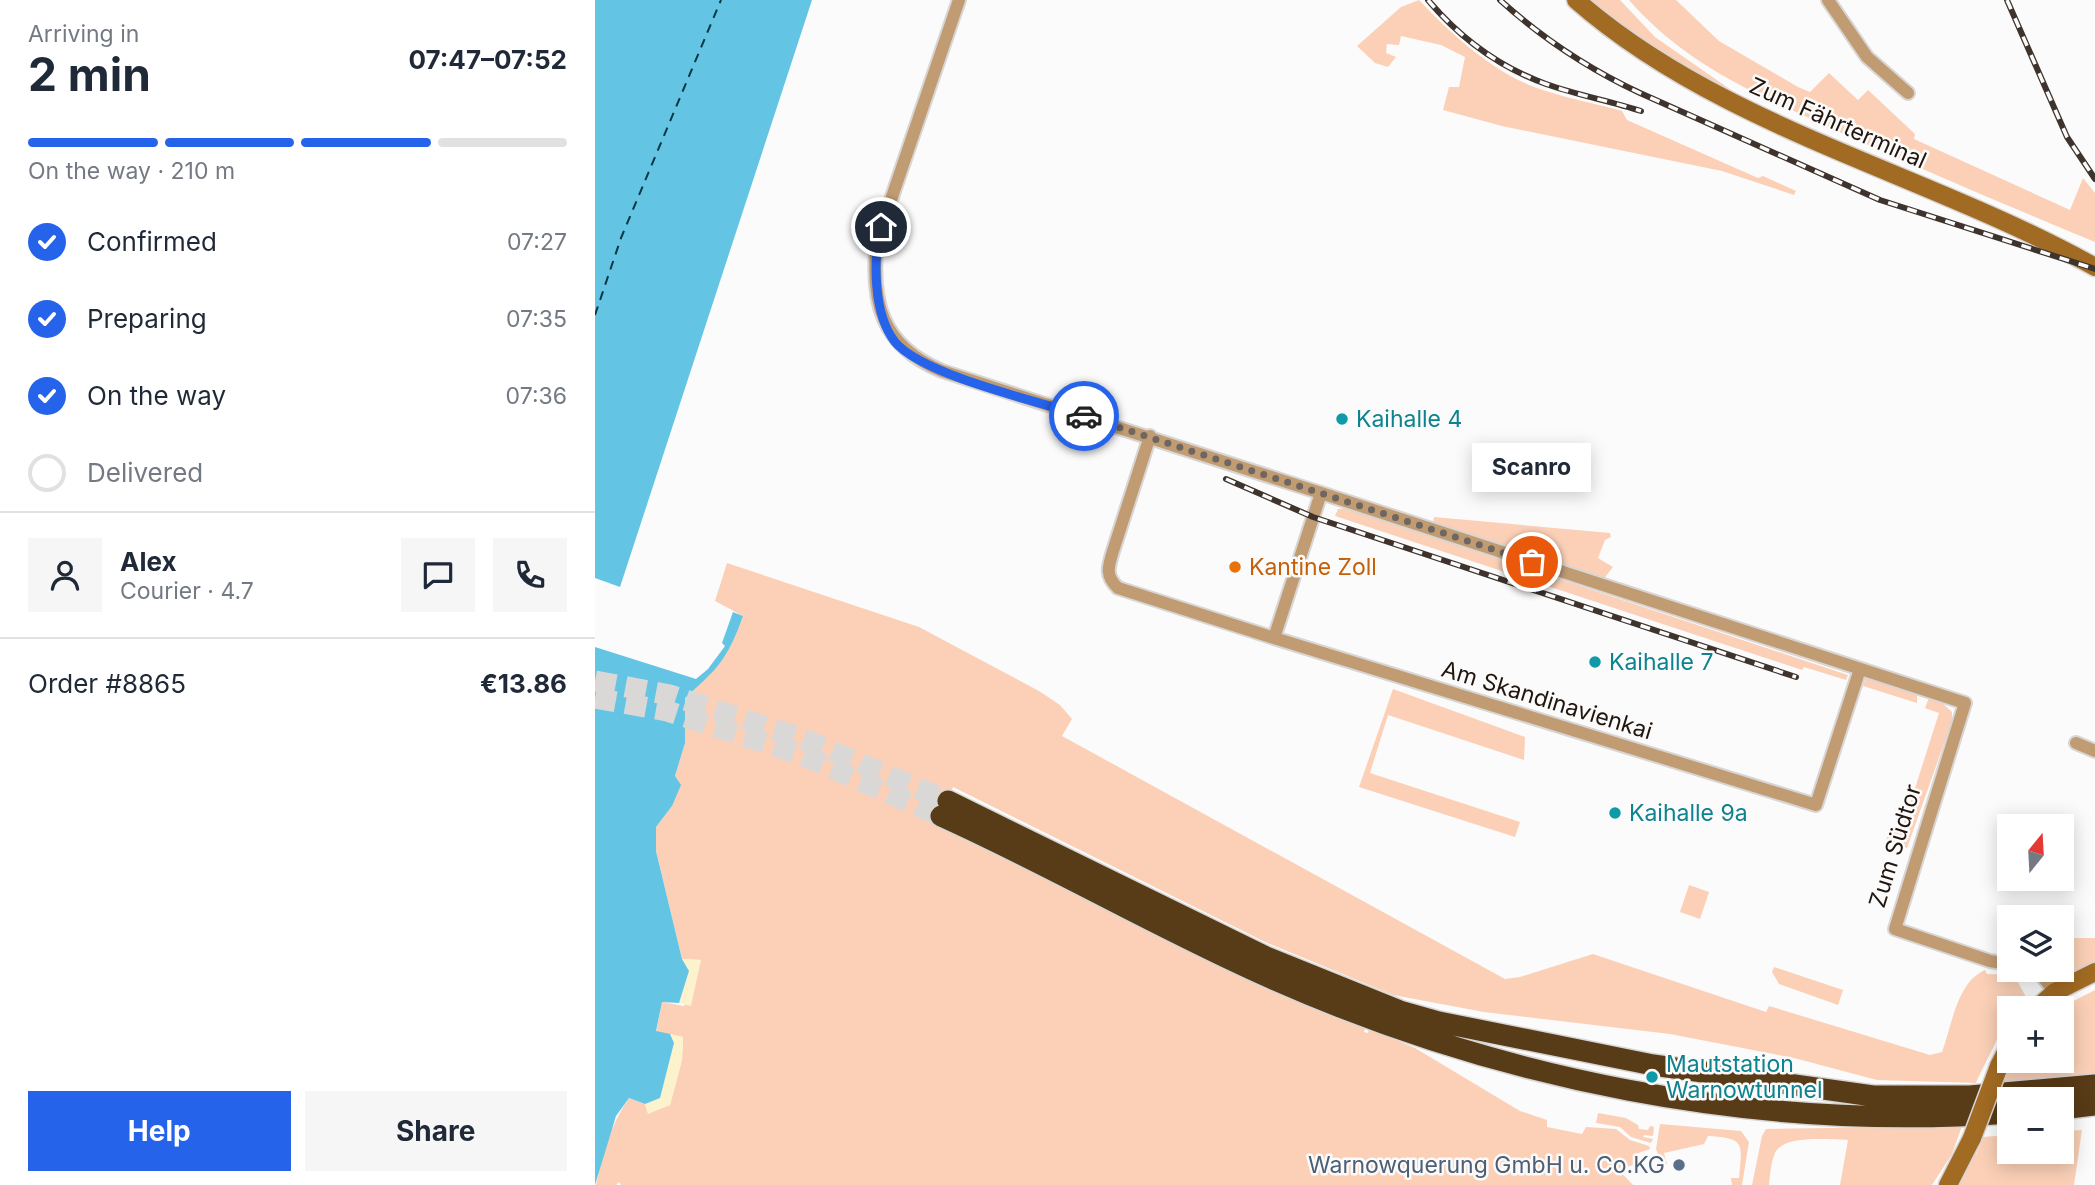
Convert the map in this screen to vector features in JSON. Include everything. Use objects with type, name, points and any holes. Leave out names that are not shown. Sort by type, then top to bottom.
[{"type":"highway","points":[[1997,1094],[1873,1096],[1653,1065],[1439,1022],[1400,1011],[1256,953],[945,809],[1011,848],[1184,938],[1267,976],[1343,1008],[1510,1065],[1650,1093],[1761,1110],[1868,1115],[1997,1113]]},
{"type":"highway","points":[[2072,1087],[2095,1085]]},
{"type":"highway","points":[[2074,1107],[2095,1105]]},
{"type":"street","points":[[959,0],[877,242],[876,278],[886,325],[895,341],[909,354],[933,368],[1150,436],[1860,669]]},
{"type":"street","name":"Zum Fährterminal","points":[[1576,0],[1626,41],[1693,83],[2027,233],[2095,267]]},
{"type":"street","points":[[1828,0],[1867,57],[1908,93]]},
{"type":"street","points":[[1150,436],[1108,570],[1109,580],[1118,588],[1274,638],[1321,492]]},
{"type":"street","name":"Am Skandinavienkai","points":[[1274,638],[1816,806],[1860,669]]},
{"type":"street","name":"Zum Südtor","points":[[1860,669],[1965,703],[1895,929],[1997,962]]},
{"type":"street","points":[[2076,743],[2095,751]]},
{"type":"street","points":[[2050,996],[2095,972]]},
{"type":"street","points":[[2047,982],[2055,992]]},
{"type":"street","points":[[1948,1185],[1972,1138],[1997,1071]]},
{"type":"shaded area","points":[[1419,0],[1472,50],[1517,79],[1555,94],[1622,111],[1627,120],[1758,178],[1763,176],[1796,191],[1794,195],[1722,171],[1502,126],[1443,110],[1449,87],[1459,87],[1465,57],[1441,45],[1401,36],[1399,45],[1387,44],[1386,53],[1396,57],[1388,67],[1375,63],[1357,46],[1401,7]]},
{"type":"shaded area","points":[[1585,0],[1620,0],[1655,37],[1734,92],[1673,64]]},
{"type":"shaded area","points":[[1629,0],[1676,0],[1719,41],[1810,92],[1829,73],[1858,100],[1868,90],[1915,134],[1914,139],[2070,210],[2083,178],[2095,193],[2095,242],[1906,162],[1757,94],[1702,63],[1677,45]]},
{"type":"shaded area","points":[[1346,508],[1848,675],[1846,680],[1804,667],[1802,670],[1335,516],[1338,509]]},
{"type":"shaded area","points":[[1434,517],[1610,533],[1611,537],[1605,540],[1598,558],[1613,567],[1599,585],[1432,528]]},
{"type":"shaded area","points":[[727,563],[919,627],[1060,705],[1072,719],[1062,736],[1505,979],[1520,977],[1593,954],[1766,1012],[1769,1006],[1930,1055],[1942,1052],[1962,994],[1968,984],[1985,970],[1987,974],[1997,974],[1997,982],[2018,982],[2025,996],[1997,996],[1997,1039],[1976,1083],[1877,1080],[1794,1058],[1670,1034],[1484,1012],[1393,995],[1265,942],[953,787],[938,827],[1326,1012],[1365,1028],[1364,1032],[1368,1033],[1369,1029],[1415,1048],[1520,1111],[1547,1120],[1547,1127],[1582,1134],[1586,1127],[1616,1129],[1630,1140],[1649,1146],[1650,1149],[1636,1154],[1638,1164],[1618,1169],[1633,1185],[621,1185],[619,1182],[616,1185],[596,1185],[612,1129],[622,1108],[629,1098],[645,1104],[648,1113],[670,1105],[682,1060],[683,1037],[656,1032],[662,1002],[684,1006],[701,960],[682,959],[656,851],[656,827],[672,806],[675,776],[685,743],[685,698],[721,662],[743,616],[715,601]]},
{"type":"shaded area","points":[[1866,677],[1917,693],[1917,703],[1863,686]]},
{"type":"shaded area","points":[[1393,689],[1525,737],[1524,760],[1388,715],[1370,773],[1520,822],[1515,837],[1359,787]]},
{"type":"shaded area","points":[[1929,698],[1940,701],[1952,712],[1952,721],[1907,848],[1886,841],[1890,826],[1902,829],[1939,713],[1925,708]]},
{"type":"shaded area","points":[[1689,885],[1709,892],[1700,919],[1680,912]]},
{"type":"shaded area","points":[[2074,938],[2095,938],[2095,967],[2076,972]]},
{"type":"shaded area","points":[[1774,967],[1843,990],[1838,1005],[1779,984],[1772,972]]},
{"type":"shaded area","points":[[2095,990],[2095,1074],[2004,1083],[2007,1073],[2074,1073],[2074,1001]]},
{"type":"shaded area","points":[[1598,1113],[1626,1118],[1638,1125],[1639,1129],[1648,1130],[1650,1126],[1654,1127],[1653,1136],[1643,1137],[1653,1139],[1651,1143],[1631,1137],[1620,1127],[1596,1123]]},
{"type":"shaded area","points":[[1660,1124],[1741,1131],[1749,1142],[1742,1185],[1732,1185],[1731,1178],[1739,1178],[1741,1150],[1735,1141],[1729,1139],[1708,1136],[1704,1144],[1664,1153],[1667,1164],[1662,1165],[1656,1149]]},
{"type":"shaded area","points":[[1962,1126],[1952,1154],[1932,1185],[1840,1185],[1848,1140],[1819,1139],[1797,1141],[1780,1147],[1775,1153],[1769,1185],[1752,1185],[1762,1136],[1766,1129]]},
{"type":"shaded area","points":[[2074,1130],[2082,1130],[2074,1185],[1957,1185],[1983,1137],[1997,1136],[1997,1164],[2074,1164]]},
{"type":"sand","points":[[682,959],[701,960],[691,1006],[679,1003],[689,971]]},
{"type":"sand","points":[[670,1034],[683,1037],[682,1060],[670,1105],[648,1114],[645,1104],[660,1098],[674,1043]]},
{"type":"water","points":[[595,0],[812,0],[620,587],[595,578]]},
{"type":"water","points":[[733,612],[743,616],[727,653],[706,679],[685,698],[685,743],[675,776],[681,785],[672,806],[656,827],[656,851],[682,959],[689,971],[679,1003],[662,1002],[656,1031],[670,1034],[674,1043],[660,1098],[645,1104],[629,1098],[616,1116],[595,1185],[595,647],[696,679],[708,669],[725,646],[722,643]]},
{"type":"ferry route","points":[[595,315],[621,238],[721,0]]},
{"type":"tunnel","points":[[595,681],[670,695],[803,739],[948,801]]},
{"type":"tunnel","points":[[595,698],[667,711],[800,754],[941,816]]},
{"type":"railway","points":[[1428,0],[1467,39],[1512,69],[1558,88],[1641,111]]},
{"type":"railway","points":[[1500,0],[1567,52],[1640,93],[1880,200],[2095,269]]},
{"type":"railway","points":[[2007,0],[2067,137],[2095,179]]},
{"type":"railway","points":[[1226,479],[1313,517],[1796,677]]},
{"type":"way so far","points":[[1084,416],[1532,562]]},
{"type":"place","name":"Kaihalle 4","points":[[1342,419]]},
{"type":"place","name":"Scanro","points":[[1532,562]]},
{"type":"place","name":"Kantine Zoll","points":[[1235,567]]},
{"type":"place","name":"Kaihalle 7","points":[[1595,662]]},
{"type":"place","name":"Kaihalle 9a","points":[[1615,813]]},
{"type":"place","name":"Mautstation Warnowtunnel","points":[[1652,1077]]},
{"type":"place","name":"Warnowquerung GmbH u. Co.KG","points":[[1679,1165]]},
{"type":"route","points":[[881,227],[875,260],[876,278],[886,325],[895,341],[924,364],[1084,416]]}]
